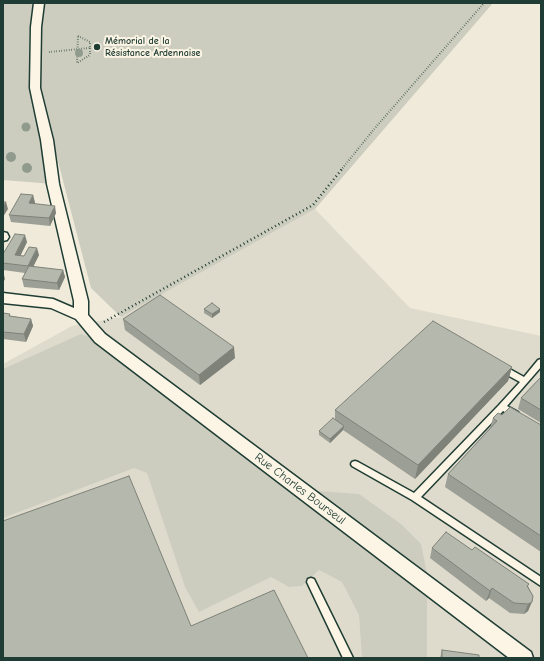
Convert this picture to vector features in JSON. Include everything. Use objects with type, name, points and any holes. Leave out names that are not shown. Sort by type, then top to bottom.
[{"type":"street","points":[[3,298],[53,304],[81,316],[80,301],[53,184],[47,140],[35,88],[35,53],[39,3]]},
{"type":"street","name":"Rue Charles Bourseul","points":[[81,316],[93,328],[100,338],[524,658]]},
{"type":"lane","points":[[414,498],[502,407],[541,362]]},
{"type":"lane","points":[[498,366],[525,381]]},
{"type":"lane","points":[[502,407],[522,418]]},
{"type":"lane","points":[[355,464],[414,498],[541,582]]},
{"type":"lane","points":[[311,582],[348,658]]},
{"type":"path","points":[[93,328],[313,205],[375,128],[484,3]]},
{"type":"path","points":[[78,36],[90,42],[90,48],[90,55],[78,63],[78,36]]},
{"type":"path","points":[[35,53],[90,48]]},
{"type":"shaded area","points":[[3,3],[493,3],[315,209],[121,317],[91,288],[42,100],[40,78],[35,80],[53,184],[3,180]]},
{"type":"shaded area","points":[[315,209],[410,308],[541,336],[541,658],[3,658],[3,364],[72,326],[121,317]]},
{"type":"shaded area","points":[[81,334],[95,339],[291,489],[359,494],[401,524],[421,544],[427,574],[427,658],[362,657],[359,615],[342,582],[319,570],[302,586],[289,587],[271,577],[199,612],[185,587],[147,473],[134,468],[3,518],[3,369]]},
{"type":"building","points":[[21,194],[33,195],[29,203],[55,206],[49,218],[9,215]]},
{"type":"building","points":[[15,234],[25,235],[15,255],[24,256],[29,247],[37,248],[28,266],[3,263],[3,254]]},
{"type":"building","points":[[29,266],[63,270],[57,283],[22,279]]},
{"type":"building","points":[[160,295],[234,347],[199,375],[123,319]]},
{"type":"building","points":[[212,303],[220,309],[212,314],[204,309]]},
{"type":"building","points":[[3,313],[10,314],[9,316],[31,319],[24,334],[3,332]]},
{"type":"building","points":[[433,321],[512,367],[418,465],[335,410]]},
{"type":"building","points":[[541,377],[541,410],[521,398]]},
{"type":"building","points":[[510,407],[541,425],[541,536],[448,474],[497,421],[493,418],[498,413],[502,415]]},
{"type":"building","points":[[333,418],[344,426],[330,439],[319,431]]},
{"type":"building","points":[[129,476],[191,626],[274,590],[308,658],[3,658],[3,521]]},
{"type":"building","points":[[446,532],[472,550],[475,547],[529,584],[527,586],[533,596],[532,602],[528,604],[514,603],[492,588],[490,591],[432,548]]},
{"type":"building","points":[[442,650],[479,655],[479,658],[442,658]]},
{"type":"place","name":"Mémorial de la Résistance Ardennaise","points":[[97,47]]}]
